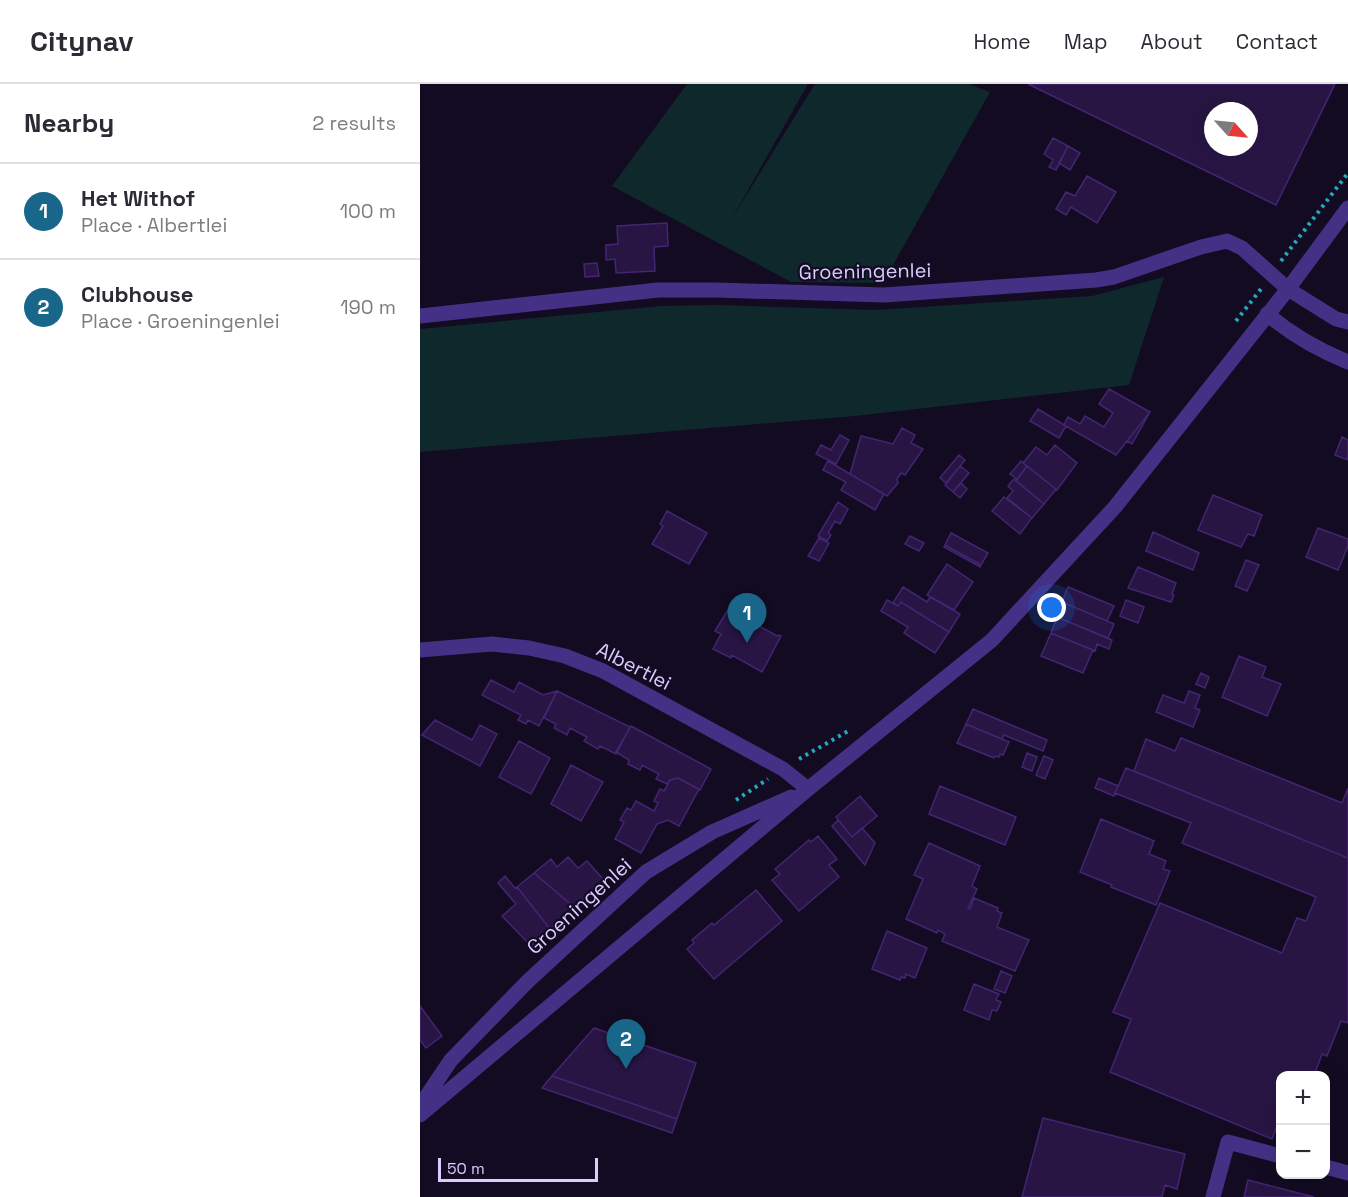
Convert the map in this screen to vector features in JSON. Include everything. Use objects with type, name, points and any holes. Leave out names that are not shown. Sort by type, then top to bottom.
[{"type":"street","name":"Groeningenlei","points":[[420,1115],[808,789],[992,640],[1115,507],[1348,208]]},
{"type":"street","name":"Groeningenlei","points":[[420,316],[658,290],[884,295],[1096,280],[1114,277],[1201,247],[1227,241],[1242,248],[1287,289],[1336,320],[1348,322]]},
{"type":"street","points":[[1267,314],[1286,330],[1319,350],[1348,362]]},
{"type":"street","name":"Albertlei","points":[[420,650],[492,644],[529,648],[565,656],[603,671],[783,769],[808,789]]},
{"type":"street","name":"Groeningenlei","points":[[420,1106],[451,1060],[527,982],[646,872],[712,832],[808,789]]},
{"type":"street","points":[[1213,1197],[1228,1142],[1276,1154]]},
{"type":"street","points":[[1330,1168],[1348,1173]]},
{"type":"path","points":[[1230,330],[1348,173]]},
{"type":"path","points":[[783,769],[859,724]]},
{"type":"green space","points":[[687,84],[808,84],[731,220],[815,84],[969,84],[990,92],[883,283],[791,282],[612,186]]},
{"type":"green space","points":[[1164,277],[1129,385],[855,416],[420,452],[420,329],[661,306],[717,305],[876,310],[1092,296]]},
{"type":"building","points":[[1028,84],[1335,84],[1276,205]]},
{"type":"building","points":[[1053,138],[1068,146],[1056,170],[1049,167],[1053,160],[1044,154]]},
{"type":"building","points":[[1068,146],[1080,153],[1070,170],[1059,163]]},
{"type":"building","points":[[1087,176],[1116,192],[1097,223],[1071,207],[1066,215],[1056,209],[1066,192],[1075,196]]},
{"type":"building","points":[[667,223],[668,246],[654,247],[655,271],[616,273],[615,259],[606,260],[606,245],[618,244],[617,226]]},
{"type":"building","points":[[597,263],[599,276],[585,277],[584,264]]},
{"type":"building","points":[[1109,389],[1150,412],[1116,455],[1064,425],[1068,417],[1080,424],[1085,416],[1104,427],[1113,413],[1099,404]]},
{"type":"building","points":[[1038,409],[1066,426],[1059,438],[1030,421]]},
{"type":"building","points":[[1150,412],[1132,444],[1127,441]]},
{"type":"building","points":[[902,428],[915,435],[911,443],[923,449],[905,475],[901,473],[897,479],[898,483],[887,496],[850,474],[861,436],[893,444]]},
{"type":"building","points":[[840,435],[849,440],[836,464],[816,454],[821,445],[831,450]]},
{"type":"building","points":[[1342,437],[1348,440],[1348,460],[1335,455]]},
{"type":"building","points":[[1055,445],[1077,463],[1057,490],[1023,463],[1036,447],[1047,455]]},
{"type":"building","points":[[959,455],[965,460],[946,483],[940,478]]},
{"type":"building","points":[[828,461],[884,494],[875,510],[841,490],[846,482],[823,470]]},
{"type":"building","points":[[1021,461],[1027,466],[1017,479],[1010,474]]},
{"type":"building","points":[[960,466],[969,473],[953,492],[945,485]]},
{"type":"building","points":[[1027,466],[1056,489],[1044,504],[1016,481]]},
{"type":"building","points":[[1014,479],[1044,504],[1032,518],[1007,498],[1013,491],[1008,486]]},
{"type":"building","points":[[961,483],[967,489],[960,498],[953,492]]},
{"type":"building","points":[[1213,495],[1262,515],[1254,536],[1248,534],[1241,547],[1198,530]]},
{"type":"building","points":[[1004,497],[1032,518],[1020,534],[992,511]]},
{"type":"building","points":[[838,502],[848,509],[840,524],[835,521],[828,533],[831,535],[827,541],[818,536]]},
{"type":"building","points":[[667,511],[707,533],[689,564],[652,544],[663,526],[660,524]]},
{"type":"building","points":[[1318,528],[1348,539],[1348,546],[1338,570],[1306,557]]},
{"type":"building","points":[[1153,532],[1199,553],[1193,570],[1146,551]]},
{"type":"building","points":[[951,533],[988,553],[981,565],[945,545]]},
{"type":"building","points":[[910,536],[924,543],[919,551],[905,544]]},
{"type":"building","points":[[819,538],[829,543],[819,561],[808,556]]},
{"type":"building","points":[[945,545],[981,565],[980,567],[944,547]]},
{"type":"building","points":[[1246,560],[1259,565],[1247,591],[1235,586]]},
{"type":"building","points":[[947,564],[973,582],[954,610],[927,595]]},
{"type":"building","points":[[1138,567],[1176,583],[1171,602],[1128,588]]},
{"type":"building","points":[[903,587],[927,602],[930,597],[960,614],[949,632],[901,602],[898,606],[893,603]]},
{"type":"building","points":[[1068,587],[1114,606],[1107,621],[1062,602]]},
{"type":"building","points":[[887,600],[898,606],[901,602],[949,632],[935,653],[904,633],[908,627],[881,611]]},
{"type":"building","points":[[1126,600],[1144,607],[1138,623],[1120,616]]},
{"type":"building","points":[[1062,602],[1114,624],[1108,638],[1057,617]]},
{"type":"building","points":[[729,608],[744,616],[746,612],[753,616],[750,621],[781,636],[762,672],[732,655],[731,658],[713,649],[721,634],[715,631]]},
{"type":"building","points":[[1057,617],[1112,640],[1109,649],[1097,644],[1095,651],[1051,633]]},
{"type":"building","points":[[1051,633],[1093,650],[1083,673],[1041,656]]},
{"type":"building","points":[[1239,656],[1266,667],[1262,677],[1281,684],[1267,716],[1222,697]]},
{"type":"building","points":[[1201,673],[1209,677],[1205,688],[1196,684]]},
{"type":"building","points":[[491,680],[514,692],[519,682],[543,695],[557,691],[539,726],[528,720],[526,724],[518,720],[521,715],[482,695]]},
{"type":"building","points":[[557,691],[630,727],[616,754],[600,746],[598,749],[584,741],[587,737],[570,728],[567,735],[554,728],[556,724],[544,718]]},
{"type":"building","points":[[1189,691],[1200,695],[1195,708],[1200,710],[1193,727],[1156,712],[1163,695],[1184,703]]},
{"type":"building","points":[[973,709],[1047,740],[1043,751],[1004,735],[1002,739],[966,724]]},
{"type":"building","points":[[435,720],[472,740],[480,725],[497,734],[480,766],[422,735]]},
{"type":"building","points":[[966,724],[1009,742],[1003,755],[1000,754],[999,757],[994,758],[957,743]]},
{"type":"building","points":[[631,726],[711,769],[700,790],[678,778],[670,780],[667,784],[656,779],[659,774],[642,765],[640,770],[628,764],[629,760],[616,752]]},
{"type":"building","points":[[1181,738],[1342,803],[1348,788],[1348,858],[1134,771],[1146,739],[1175,751]]},
{"type":"building","points":[[519,741],[550,758],[531,794],[499,777]]},
{"type":"building","points":[[1027,753],[1037,757],[1032,771],[1022,767]]},
{"type":"building","points":[[1044,756],[1053,760],[1045,779],[1036,775]]},
{"type":"building","points":[[571,765],[603,782],[581,821],[551,804]]},
{"type":"building","points":[[1126,768],[1348,858],[1348,1023],[1341,1021],[1327,1056],[1322,1054],[1316,1071],[1276,1071],[1276,1128],[1272,1139],[1110,1072],[1131,1019],[1113,1012],[1160,903],[1282,953],[1297,918],[1306,921],[1316,897],[1182,843],[1191,823],[1115,793]]},
{"type":"building","points":[[678,778],[699,789],[679,826],[668,820],[657,824],[641,853],[615,839],[624,822],[620,820],[627,808],[631,810],[636,801],[654,811],[658,803],[654,801],[660,789],[664,791],[670,780]]},
{"type":"building","points":[[1099,778],[1118,786],[1114,796],[1095,788]]},
{"type":"building","points":[[940,786],[1016,817],[1005,845],[929,814]]},
{"type":"building","points":[[860,796],[877,816],[852,837],[836,817]]},
{"type":"building","points":[[1101,819],[1154,841],[1149,854],[1166,861],[1163,869],[1170,871],[1156,905],[1080,872]]},
{"type":"building","points":[[838,820],[852,837],[862,828],[875,843],[865,865],[832,826]]},
{"type":"building","points":[[818,836],[837,859],[829,865],[839,877],[799,911],[772,880],[780,874],[775,869],[809,840],[811,842]]},
{"type":"building","points":[[929,843],[980,866],[972,886],[977,889],[968,908],[970,909],[974,898],[998,908],[997,911],[1002,913],[997,927],[1029,940],[1015,971],[942,941],[945,934],[938,930],[937,933],[906,919],[923,879],[914,875]]},
{"type":"building","points":[[568,857],[578,868],[587,861],[604,880],[574,907],[534,873],[551,859],[557,867]]},
{"type":"building","points":[[534,873],[574,907],[550,929],[517,887]]},
{"type":"building","points":[[505,876],[515,888],[517,887],[550,929],[531,946],[502,916],[516,904],[498,883]]},
{"type":"building","points":[[756,890],[782,921],[714,979],[687,949],[694,943],[692,940]]},
{"type":"building","points":[[887,931],[927,948],[915,978],[906,974],[905,978],[901,977],[900,980],[872,969]]},
{"type":"building","points":[[1001,971],[1012,976],[1005,993],[994,989]]},
{"type":"building","points":[[974,984],[999,994],[996,1000],[1001,1002],[997,1011],[992,1010],[989,1020],[964,1010]]},
{"type":"building","points":[[420,1006],[442,1036],[426,1048],[420,1040]]},
{"type":"building","points":[[594,1028],[696,1063],[677,1119],[552,1076]]},
{"type":"building","points":[[552,1076],[677,1119],[672,1133],[542,1088]]},
{"type":"building","points":[[1043,1118],[1185,1154],[1177,1189],[1165,1185],[1162,1197],[1022,1197]]},
{"type":"building","points":[[1248,1180],[1314,1197],[1244,1197]]},
{"type":"place","name":"Het Withof","points":[[747,643]]},
{"type":"place","name":"Clubhouse","points":[[626,1069]]}]
